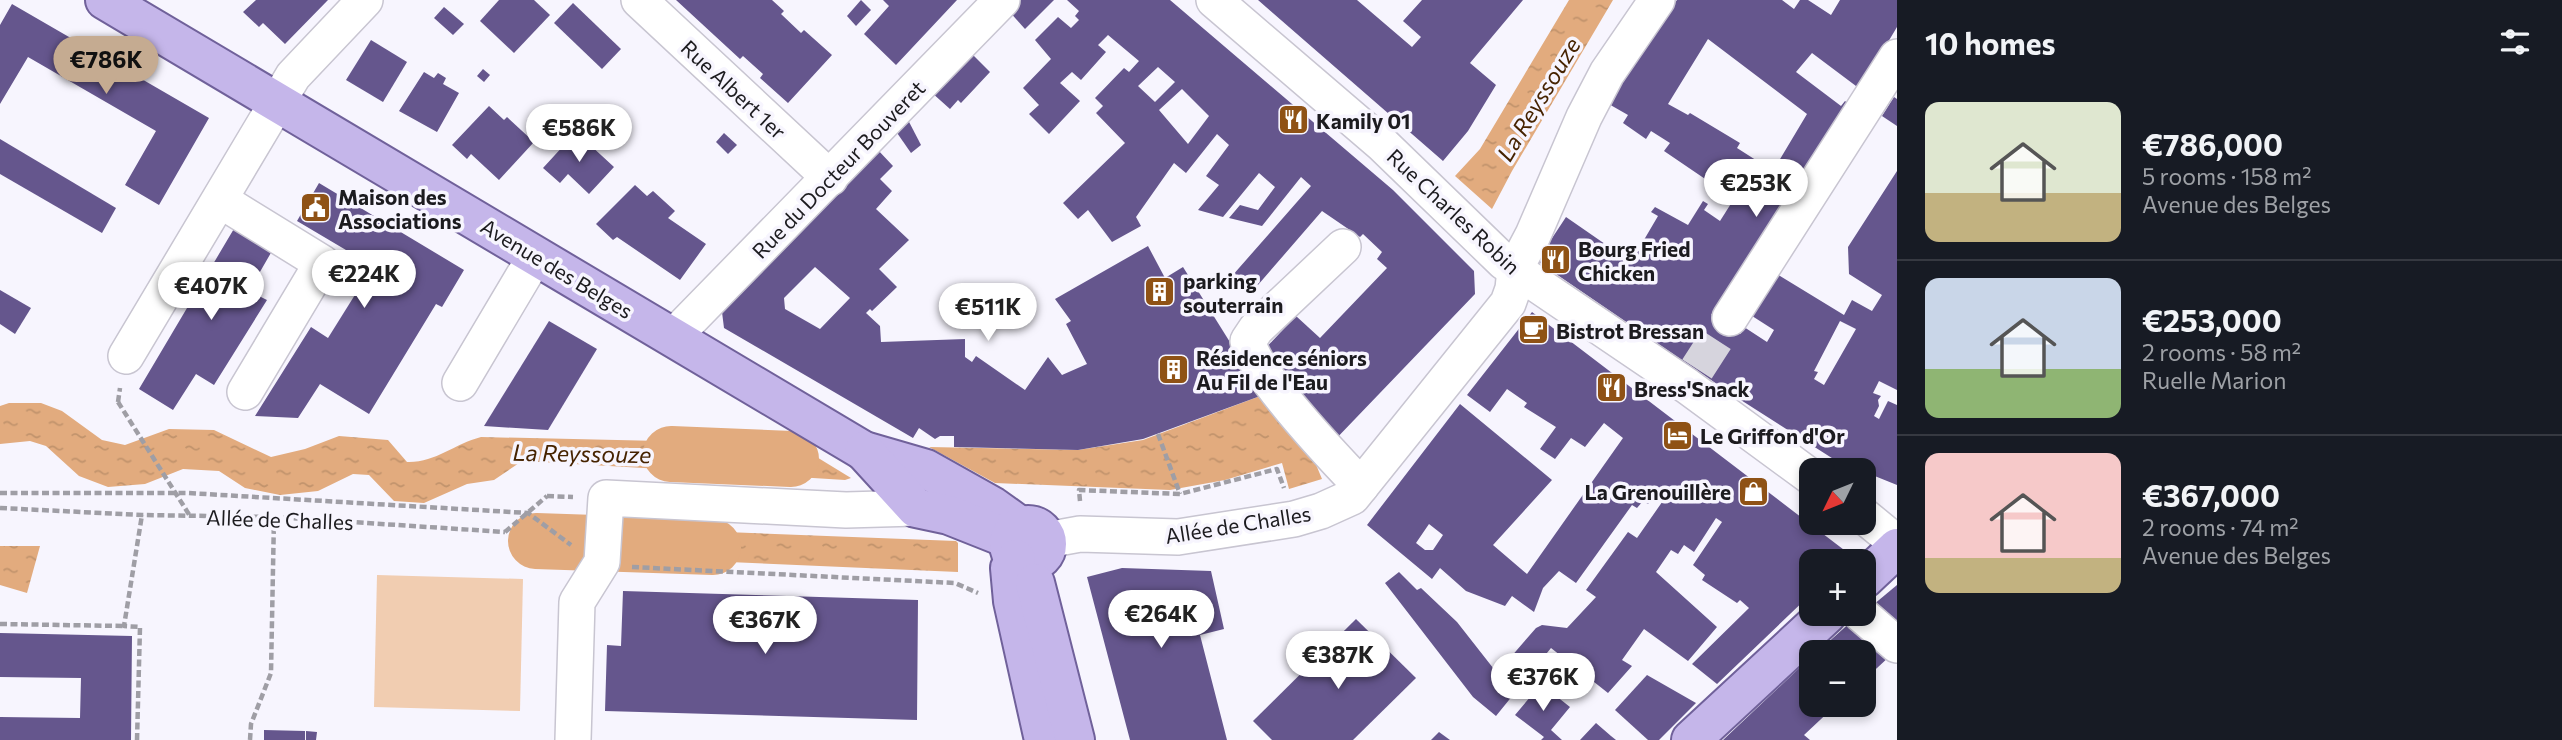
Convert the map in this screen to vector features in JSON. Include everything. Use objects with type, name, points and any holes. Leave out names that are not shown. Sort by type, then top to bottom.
[{"type":"main road","name":"Avenue des Belges","points":[[105,0],[864,451],[926,469],[992,506],[1034,544]]},
{"type":"main road","name":"Avenue des Belges","points":[[864,451],[916,508]]},
{"type":"main road","name":"Allée de Challes","points":[[916,508],[948,515],[1034,544]]},
{"type":"main road","points":[[1034,544],[1010,568],[1013,601],[1044,740]]},
{"type":"main road","points":[[1034,544],[1075,740]]},
{"type":"main road","points":[[1876,567],[1897,545]]},
{"type":"main road","points":[[1691,740],[1814,626]]},
{"type":"street","points":[[126,356],[293,76],[365,0]]},
{"type":"street","name":"Rue Albert 1er","points":[[639,0],[830,178]]},
{"type":"street","name":"Rue du Docteur Bouveret","points":[[673,337],[1002,0]]},
{"type":"street","name":"Rue Charles Robin","points":[[1214,0],[1381,144],[1479,239],[1515,269],[1692,377],[1799,467]]},
{"type":"street","name":"Allée de Challes","points":[[1034,544],[1178,537],[1294,519],[1352,497],[1508,303],[1515,269],[1533,235],[1589,106],[1607,73],[1657,0]]},
{"type":"street","points":[[1730,317],[1897,57]]},
{"type":"street","points":[[220,200],[322,263],[245,392]]},
{"type":"street","points":[[1343,247],[1256,329],[1248,341],[1250,351],[1266,376],[1361,486]]},
{"type":"street","points":[[460,383],[536,255]]},
{"type":"street","name":"Allée de Challes","points":[[592,559],[605,509],[916,508]]},
{"type":"street","points":[[1876,527],[1897,545]]},
{"type":"street","points":[[573,740],[577,602],[592,559]]},
{"type":"street","points":[[1875,626],[1897,645]]},
{"type":"path","points":[[118,402],[190,516]]},
{"type":"path","points":[[1158,434],[1180,493]]},
{"type":"path","points":[[1034,544],[1079,490],[1180,493],[1277,469],[1294,519]]},
{"type":"path","points":[[0,493],[188,493],[529,514],[592,559],[955,583],[986,597],[1013,601]]},
{"type":"path","name":"Allée de Challes","points":[[0,508],[142,516],[274,517],[505,532],[547,496]]},
{"type":"path","points":[[124,626],[142,516]]},
{"type":"path","points":[[250,740],[250,723],[271,673],[274,517]]},
{"type":"path","points":[[0,624],[141,627],[137,740]]},
{"type":"shaded area","points":[[377,575],[523,579],[520,711],[374,707]]},
{"type":"water","points":[[1569,0],[1613,0],[1492,209],[1455,176],[1480,149]]},
{"type":"water","points":[[1263,395],[1305,438],[1322,479],[1289,489],[1282,463],[1225,480],[1170,490],[995,483],[929,447],[1078,450],[1143,440]]},
{"type":"water","points":[[9,403],[41,403],[62,411],[102,440],[125,445],[169,429],[214,430],[271,457],[305,449],[339,436],[388,440],[407,462],[427,460],[481,437],[748,443],[748,474],[522,461],[494,480],[467,484],[424,503],[394,501],[369,475],[353,474],[318,491],[280,495],[245,488],[219,471],[183,469],[145,484],[108,487],[79,476],[46,446],[30,441],[0,444],[0,406]]},
{"type":"water","points":[[764,444],[797,445],[851,478],[845,480],[765,475]]},
{"type":"water","points":[[583,524],[582,556],[528,553],[529,526],[574,527]]},
{"type":"water","points":[[637,526],[650,529],[956,541],[958,572],[635,558]]},
{"type":"water","points":[[0,546],[40,546],[27,593],[0,585]]},
{"type":"building","points":[[256,0],[328,0],[285,44],[263,23],[259,27],[243,12]]},
{"type":"building","points":[[499,0],[534,0],[550,15],[514,53],[480,21]]},
{"type":"building","points":[[676,0],[772,0],[784,11],[781,14],[801,33],[804,30],[832,55],[788,103],[760,78],[763,74],[743,56],[740,59]]},
{"type":"building","points":[[861,0],[871,10],[856,26],[847,16]]},
{"type":"building","points":[[883,0],[957,0],[896,65],[864,34],[889,6]]},
{"type":"building","points":[[1019,0],[1054,0],[1025,29],[1009,11]]},
{"type":"building","points":[[1067,0],[1170,0],[1393,190],[1474,271],[1475,294],[1331,444],[1261,353],[1296,316],[1320,338],[1387,268],[1377,259],[1382,252],[1363,234],[1360,237],[1322,211],[1251,293],[1232,276],[1311,186],[1301,177],[1262,226],[1229,218],[1240,205],[1258,210],[1275,187],[1259,173],[1223,217],[1198,210],[1219,185],[1206,176],[1229,145],[1217,134],[1186,173],[1174,163],[1136,217],[1141,226],[1112,242],[1088,210],[1078,219],[1063,203],[1125,143],[1096,113],[1103,106],[1095,98],[1124,68],[1129,72],[1139,61],[1108,35],[1098,45],[1106,52],[1081,80],[1072,72],[1060,83],[1080,101],[1049,134],[1029,114],[1039,105],[1023,88],[1051,59],[1035,40],[1058,17],[1071,28],[1079,20],[1075,16],[1079,11]],"holes":[[[1158,67],[1175,82],[1155,102],[1138,86]],[[1182,89],[1209,116],[1188,144],[1159,110]]]},
{"type":"building","points":[[1258,0],[1357,0],[1412,47],[1421,37],[1403,21],[1422,0],[1523,0],[1470,63],[1496,85],[1468,131],[1443,161]]},
{"type":"building","points":[[1677,0],[1782,0],[1794,9],[1800,0],[1808,0],[1831,15],[1840,0],[1897,0],[1897,27],[1860,89],[1812,53],[1796,72],[1841,106],[1845,101],[1850,105],[1721,312],[1767,342],[1774,330],[1749,314],[1775,273],[1844,315],[1852,300],[1872,311],[1882,295],[1849,274],[1848,247],[1897,171],[1897,390],[1879,381],[1873,393],[1881,396],[1874,416],[1879,419],[1888,401],[1897,405],[1897,485],[1876,477],[1876,458],[1832,458],[1733,395],[1537,261],[1566,217],[1631,262],[1658,216],[1651,212],[1655,207],[1688,225],[1703,201],[1708,204],[1704,210],[1720,221],[1746,180],[1726,166],[1714,185],[1664,151],[1670,143],[1651,131],[1646,139],[1623,123],[1628,115],[1607,103],[1641,48]],"holes":[[[1708,39],[1807,114],[1773,171],[1737,148],[1740,143],[1690,113],[1688,115],[1668,104]],[[1840,321],[1856,329],[1824,385],[1814,379],[1818,372],[1814,371]]]},
{"type":"building","points":[[573,3],[621,49],[602,69],[554,23]]},
{"type":"building","points":[[12,4],[209,118],[159,205],[125,185],[156,131],[28,57],[0,104],[0,25]]},
{"type":"building","points":[[444,7],[464,24],[453,35],[434,18]]},
{"type":"building","points":[[371,40],[407,62],[383,102],[346,80]]},
{"type":"building","points":[[970,52],[990,72],[961,103],[958,100],[950,109],[931,92]]},
{"type":"building","points":[[483,69],[490,75],[484,82],[477,76]]},
{"type":"building","points":[[424,72],[434,78],[438,73],[446,78],[443,84],[459,93],[437,132],[399,111]]},
{"type":"building","points":[[1894,97],[1897,99],[1897,126],[1882,116]]},
{"type":"building","points":[[489,106],[504,120],[507,117],[534,142],[499,180],[471,154],[467,159],[452,145]]},
{"type":"building","points":[[907,118],[921,145],[911,153],[895,130]]},
{"type":"building","points":[[576,132],[614,167],[589,194],[568,174],[560,183],[543,168]]},
{"type":"building","points":[[724,133],[737,145],[728,154],[716,142]]},
{"type":"building","points":[[0,139],[116,208],[102,233],[0,174]]},
{"type":"building","points":[[877,149],[893,166],[880,179],[892,191],[876,209],[909,240],[879,269],[897,287],[872,311],[870,309],[866,313],[880,326],[881,342],[965,339],[965,357],[972,362],[976,356],[1025,390],[1048,357],[1062,375],[1087,364],[1066,324],[1071,321],[1055,299],[1148,246],[1165,278],[1183,267],[1263,395],[1143,439],[1078,450],[954,447],[954,436],[940,436],[935,439],[919,428],[913,438],[724,328],[722,312]],"holes":[[[815,267],[850,298],[820,329],[785,309],[784,298]]]},
{"type":"building","points":[[319,183],[464,270],[442,307],[436,304],[369,414],[320,384],[298,418],[255,416],[311,327],[328,338],[373,266],[297,221]]},
{"type":"building","points":[[635,185],[647,196],[653,191],[675,211],[668,218],[706,244],[680,280],[617,237],[613,240],[596,224]]},
{"type":"building","points":[[235,227],[272,251],[249,291],[267,300],[214,385],[196,374],[173,410],[139,389]]},
{"type":"building","points":[[0,290],[31,308],[15,334],[0,324]]},
{"type":"building","points":[[1532,312],[1799,516],[1799,536],[1826,536],[1843,549],[1799,549],[1799,605],[1717,684],[1692,664],[1749,608],[1740,600],[1737,603],[1702,580],[1705,575],[1693,565],[1722,522],[1716,518],[1694,552],[1684,545],[1678,554],[1671,550],[1656,572],[1717,627],[1688,661],[1644,629],[1622,660],[1632,666],[1608,693],[1551,648],[1496,716],[1473,697],[1385,583],[1399,572],[1417,590],[1421,588],[1457,622],[1497,673],[1536,628],[1542,625],[1567,628],[1596,597],[1586,590],[1628,532],[1637,538],[1667,495],[1662,491],[1648,504],[1643,501],[1637,508],[1632,505],[1576,583],[1559,571],[1543,588],[1534,612],[1512,596],[1505,606],[1466,591],[1440,568],[1432,579],[1367,525],[1460,404],[1552,480],[1493,545],[1527,574],[1623,438],[1604,423],[1585,447],[1571,438],[1555,459],[1540,449],[1556,427],[1524,407],[1527,403],[1507,389],[1490,412],[1467,395]],"holes":[[[1429,524],[1443,535],[1433,550],[1425,550],[1416,543]]]},
{"type":"building","points":[[549,321],[597,349],[548,430],[484,426]]},
{"type":"building","points":[[1122,568],[1211,571],[1224,629],[1200,635],[1227,740],[1130,740],[1087,577]]},
{"type":"building","points":[[1897,585],[1897,632],[1876,617],[1876,602]]},
{"type":"building","points":[[623,591],[918,600],[917,720],[605,711],[607,645],[621,646]]},
{"type":"building","points":[[1356,619],[1416,678],[1353,740],[1272,740],[1253,721]]},
{"type":"building","points":[[1846,626],[1857,626],[1873,640],[1831,640]]},
{"type":"building","points":[[0,633],[132,636],[131,740],[0,740],[0,717],[80,718],[81,678],[0,677]]},
{"type":"building","points":[[1876,643],[1890,656],[1876,669]]},
{"type":"building","points":[[1799,668],[1799,717],[1823,717],[1804,735],[1810,740],[1723,740]]},
{"type":"building","points":[[1647,675],[1696,703],[1659,740],[1648,740],[1615,710]]},
{"type":"building","points":[[1541,684],[1570,707],[1551,730],[1562,740],[1541,740],[1544,737],[1515,715]]},
{"type":"building","points":[[1596,723],[1611,736],[1616,740],[1580,740]]},
{"type":"building","points":[[264,730],[305,731],[305,740],[264,740]]},
{"type":"building","points":[[306,731],[317,732],[316,740],[306,740]]},
{"type":"building","points":[[1439,732],[1450,740],[1431,740]]},
{"type":"waterway","name":"La Reyssouze","points":[[671,454],[791,459]]},
{"type":"waterway","name":"La Reyssouze","points":[[536,541],[713,547]]},
{"type":"tunnel","points":[[1697,369],[1730,318]]},
{"type":"place","name":"Kamily 01","points":[[1293,120]]},
{"type":"place","name":"Maison des Associations","points":[[315,208]]},
{"type":"place","name":"Bourg Fried Chicken","points":[[1555,260]]},
{"type":"place","name":"parking souterrain","points":[[1160,292]]},
{"type":"place","name":"Bistrot Bressan","points":[[1533,330]]},
{"type":"place","name":"Résidence séniors Au Fil de l'Eau","points":[[1173,369]]},
{"type":"place","name":"Bress'Snack","points":[[1611,388]]},
{"type":"place","name":"Le Griffon d'Or","points":[[1677,435]]},
{"type":"place","name":"La Grenouillère","points":[[1754,491]]}]
